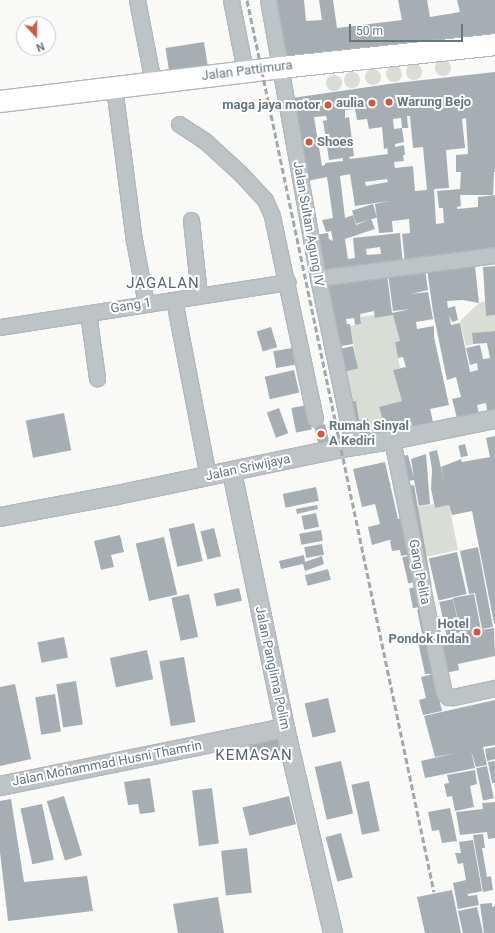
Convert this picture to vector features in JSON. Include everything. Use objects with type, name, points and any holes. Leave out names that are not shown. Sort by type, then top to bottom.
[{"type":"main road","name":"Jalan Pattimura","points":[[0,101],[114,86],[495,44]]},
{"type":"street","points":[[137,0],[153,82]]},
{"type":"street","points":[[231,0],[245,71]]},
{"type":"street","name":"Jalan Sultan Agung IV","points":[[268,0],[318,278],[353,446]]},
{"type":"street","points":[[114,86],[134,240],[146,304]]},
{"type":"street","points":[[179,124],[205,141],[240,173],[265,200],[272,216],[315,418]]},
{"type":"street","points":[[191,220],[199,295]]},
{"type":"street","points":[[318,278],[495,255]]},
{"type":"street","name":"Gang 1","points":[[0,328],[287,282]]},
{"type":"street","points":[[174,300],[208,477]]},
{"type":"street","points":[[88,313],[97,378]]},
{"type":"street","name":"Jalan Sriwijaya","points":[[0,517],[208,477],[353,446],[495,420]]},
{"type":"street","name":"Gang Pelita","points":[[392,440],[444,693],[453,697],[495,688]]},
{"type":"street","name":"Jalan Panglima Polim","points":[[232,472],[285,728],[333,933]]},
{"type":"street","name":"Jalan Mohammad Husni Thamrin","points":[[0,786],[285,728]]},
{"type":"shaded area","points":[[443,60],[449,62],[451,68],[449,74],[443,76],[437,74],[435,68],[437,62]]},
{"type":"shaded area","points":[[414,64],[420,66],[422,72],[420,78],[414,80],[408,78],[406,72],[408,66]]},
{"type":"shaded area","points":[[394,66],[400,68],[402,74],[400,80],[394,82],[388,80],[386,74],[388,68]]},
{"type":"shaded area","points":[[373,69],[379,71],[381,77],[379,83],[373,85],[367,83],[365,77],[367,71]]},
{"type":"shaded area","points":[[352,72],[358,74],[360,80],[358,86],[352,88],[346,86],[344,80],[346,74]]},
{"type":"shaded area","points":[[334,75],[340,77],[342,83],[340,89],[334,91],[328,89],[326,83],[328,77]]},
{"type":"shaded area","points":[[485,301],[486,316],[495,315],[495,331],[472,333],[473,344],[466,346],[460,321],[479,303]]},
{"type":"shaded area","points":[[375,315],[376,318],[393,315],[400,341],[395,342],[400,368],[393,370],[402,401],[379,408],[387,436],[371,439],[368,418],[359,420],[356,401],[345,402],[340,372],[358,368],[350,326],[361,324],[361,317]]},
{"type":"shaded area","points":[[434,504],[435,508],[449,505],[458,550],[426,557],[417,507]]},
{"type":"building","points":[[270,0],[304,0],[306,21],[322,20],[319,0],[333,0],[337,28],[402,20],[398,0],[427,0],[430,17],[460,12],[457,0],[495,0],[495,34],[286,60]]},
{"type":"building","points":[[204,42],[208,67],[169,73],[165,48]]},
{"type":"building","points":[[495,72],[495,172],[493,195],[460,195],[461,206],[457,207],[457,209],[478,207],[478,197],[495,195],[495,254],[405,262],[402,234],[410,233],[409,219],[392,221],[393,232],[379,233],[375,204],[389,201],[355,206],[350,174],[340,176],[345,218],[353,215],[356,225],[371,219],[375,229],[345,239],[348,259],[355,258],[353,238],[400,233],[403,266],[320,276],[314,235],[328,233],[329,239],[333,241],[331,231],[326,232],[322,220],[333,218],[327,177],[307,181],[292,98],[396,83]],"holes":[[[355,109],[357,120],[367,119],[369,129],[382,127],[384,149],[387,148],[388,154],[350,159],[349,157],[354,156],[349,117],[345,118],[345,110]],[[326,116],[327,120],[323,121],[329,160],[343,158],[343,161],[325,163],[325,165],[322,166],[314,117]],[[407,116],[410,116],[413,148],[423,147],[427,190],[415,191],[413,166],[395,168],[394,162],[404,161],[403,155],[405,155],[404,145],[395,147],[395,144],[404,142],[402,128],[408,128]],[[401,118],[402,128],[394,129],[393,119]],[[466,118],[468,154],[456,155],[456,172],[461,172],[460,189],[437,191],[439,208],[443,208],[444,223],[436,224],[434,189],[449,188],[446,150],[465,148],[462,119]],[[387,179],[388,182],[366,186],[365,182]],[[380,247],[381,254],[367,255],[366,249]]]},
{"type":"building","points":[[373,204],[377,217],[356,224],[352,210]]},
{"type":"building","points":[[459,265],[460,268],[475,266],[479,303],[463,300],[447,301],[448,308],[455,306],[458,320],[452,322],[449,315],[451,325],[460,323],[470,372],[478,370],[477,363],[470,365],[466,348],[480,345],[483,359],[490,358],[487,343],[473,344],[472,333],[495,331],[495,414],[488,415],[486,403],[477,405],[480,417],[458,422],[452,399],[461,397],[456,377],[447,380],[433,312],[427,269]]},
{"type":"building","points":[[495,266],[495,315],[486,316],[483,267]]},
{"type":"building","points":[[425,269],[428,290],[411,294],[428,292],[433,319],[416,322],[417,329],[434,326],[434,337],[449,405],[430,409],[433,422],[412,427],[411,422],[407,423],[409,430],[387,436],[379,407],[402,401],[393,370],[406,367],[403,357],[398,358],[395,342],[400,341],[393,315],[375,318],[374,311],[360,314],[361,324],[355,325],[354,318],[346,319],[347,324],[350,324],[353,344],[335,347],[324,281],[387,274],[392,313],[410,309],[393,311],[388,273]]},
{"type":"building","points":[[271,327],[277,347],[263,351],[257,331]]},
{"type":"building","points":[[353,346],[358,368],[341,372],[335,350]]},
{"type":"building","points":[[292,348],[295,365],[276,368],[273,351]]},
{"type":"building","points":[[294,370],[299,392],[270,399],[265,377]]},
{"type":"building","points":[[356,401],[359,420],[368,418],[371,442],[354,445],[345,402]]},
{"type":"building","points":[[307,405],[312,430],[296,433],[291,408]]},
{"type":"building","points":[[279,408],[288,433],[276,438],[267,412]]},
{"type":"building","points":[[64,413],[71,450],[33,458],[26,420]]},
{"type":"building","name":"Rumah Sinyal A Kediri","points":[[325,424],[329,441],[318,443],[314,426]]},
{"type":"building","points":[[495,436],[494,623],[472,511],[452,515],[449,505],[435,508],[431,489],[432,469],[429,452],[437,450],[444,482],[441,467],[461,459],[462,462],[490,457],[486,438]]},
{"type":"building","points":[[465,444],[468,456],[461,457],[458,446]]},
{"type":"building","points":[[426,454],[430,504],[419,506],[414,480],[404,482],[398,457],[408,455],[414,478],[411,459]]},
{"type":"building","points":[[385,462],[398,519],[403,518],[411,554],[401,556],[400,550],[392,551],[390,541],[393,541],[389,540],[372,545],[368,527],[380,524],[375,504],[362,507],[353,469]]},
{"type":"building","points":[[414,485],[432,585],[423,587],[405,487]]},
{"type":"building","points":[[316,487],[319,501],[286,508],[283,494]]},
{"type":"building","points":[[317,505],[318,509],[297,514],[296,509]]},
{"type":"building","points":[[316,513],[319,527],[304,530],[301,516]]},
{"type":"building","points":[[194,523],[203,561],[177,567],[169,529]]},
{"type":"building","points":[[214,528],[221,556],[207,560],[200,531]]},
{"type":"building","points":[[321,530],[323,541],[301,545],[299,534]]},
{"type":"building","points":[[120,535],[124,552],[111,555],[114,567],[101,570],[94,541]]},
{"type":"building","points":[[164,537],[177,594],[149,601],[136,544]]},
{"type":"building","points":[[322,544],[324,555],[306,558],[304,547]]},
{"type":"building","points":[[478,547],[493,627],[482,629],[475,593],[469,594],[460,551]]},
{"type":"building","points":[[457,552],[467,594],[438,600],[429,559]]},
{"type":"building","points":[[304,555],[305,562],[322,556],[324,564],[305,571],[303,564],[281,569],[279,561]]},
{"type":"building","points":[[412,555],[418,581],[408,584],[402,557]]},
{"type":"building","points":[[328,569],[331,580],[308,586],[305,575]]},
{"type":"building","points":[[417,587],[421,607],[413,608],[409,589]]},
{"type":"building","points":[[239,588],[242,601],[217,607],[214,594]]},
{"type":"building","points":[[189,594],[198,637],[181,641],[171,598]]},
{"type":"building","name":"Hotel Pondok Indah","points":[[474,594],[481,630],[494,628],[495,656],[458,664],[459,670],[445,673],[438,638],[461,634],[453,598]]},
{"type":"building","points":[[453,599],[460,632],[446,635],[439,602]]},
{"type":"building","points":[[422,609],[427,632],[422,634],[417,610]]},
{"type":"building","points":[[64,637],[68,658],[42,663],[37,642]]},
{"type":"building","points":[[429,640],[433,674],[425,674],[418,642]]},
{"type":"building","points":[[147,650],[153,679],[116,687],[110,658]]},
{"type":"building","points":[[184,657],[195,722],[171,726],[159,661]]},
{"type":"building","points":[[433,674],[442,711],[423,715],[419,700],[426,698],[421,677]]},
{"type":"building","points":[[76,681],[83,724],[63,728],[56,684]]},
{"type":"building","points":[[15,684],[31,759],[0,766],[0,687]]},
{"type":"building","points":[[55,694],[61,732],[41,735],[35,697]]},
{"type":"building","points":[[328,698],[336,732],[312,738],[305,703]]},
{"type":"building","points":[[495,700],[495,745],[483,747],[487,765],[476,767],[471,750],[475,768],[425,778],[421,761],[456,753],[435,757],[424,716]]},
{"type":"building","points":[[278,733],[283,750],[252,759],[247,742]]},
{"type":"building","points":[[495,747],[495,759],[487,761],[485,749]]},
{"type":"building","points":[[341,761],[353,814],[327,820],[315,767]]},
{"type":"building","points":[[495,761],[495,783],[492,783],[488,762]]},
{"type":"building","points":[[487,766],[494,798],[483,801],[476,768]]},
{"type":"building","points":[[475,770],[477,784],[470,786],[474,807],[455,811],[452,796],[447,797],[444,784],[449,783],[447,775]]},
{"type":"building","points":[[150,778],[155,812],[140,814],[138,804],[128,805],[124,782]]},
{"type":"building","points":[[369,781],[380,831],[362,835],[351,785]]},
{"type":"building","points":[[212,788],[219,844],[199,846],[192,790]]},
{"type":"building","points":[[64,796],[82,855],[65,861],[47,801]]},
{"type":"building","points":[[289,796],[296,824],[249,836],[242,808]]},
{"type":"building","points":[[11,799],[24,882],[87,876],[93,911],[8,921],[0,852],[0,801]]},
{"type":"building","points":[[495,802],[495,838],[488,839],[487,832],[460,835],[456,812],[483,809],[482,803]]},
{"type":"building","points":[[42,804],[54,860],[32,864],[20,809]]},
{"type":"building","points":[[450,808],[457,841],[442,843],[439,830],[432,831],[428,812]]},
{"type":"building","points":[[341,833],[353,877],[337,882],[326,837]]},
{"type":"building","points":[[483,834],[485,848],[482,848],[487,877],[491,876],[493,890],[483,892],[473,835]]},
{"type":"building","points":[[473,840],[482,891],[468,894],[467,887],[468,896],[477,895],[479,905],[458,909],[453,883],[466,880],[463,863],[458,864],[455,853],[461,853],[459,842]]},
{"type":"building","points":[[247,848],[252,893],[226,895],[221,851]]},
{"type":"building","points":[[452,890],[461,933],[425,933],[417,897]]},
{"type":"building","points":[[218,897],[224,933],[178,933],[173,904]]},
{"type":"building","points":[[492,903],[492,907],[495,906],[495,933],[484,933],[480,904]]},
{"type":"building","points":[[477,907],[483,933],[463,933],[458,911]]},
{"type":"railway","points":[[247,0],[434,892]]},
{"type":"place","name":"Warung Bejo","points":[[389,102]]},
{"type":"place","name":"aulia","points":[[372,103]]},
{"type":"place","name":"maga jaya motor","points":[[328,105]]},
{"type":"place","name":"Shoes","points":[[309,142]]},
{"type":"place","name":"Rumah Sinyal A Kediri","points":[[321,434]]},
{"type":"place","name":"Hotel Pondok Indah","points":[[477,632]]},
{"type":"district","name":"JAGALAN","points":[[163,284]]},
{"type":"district","name":"KEMASAN","points":[[254,756]]}]
